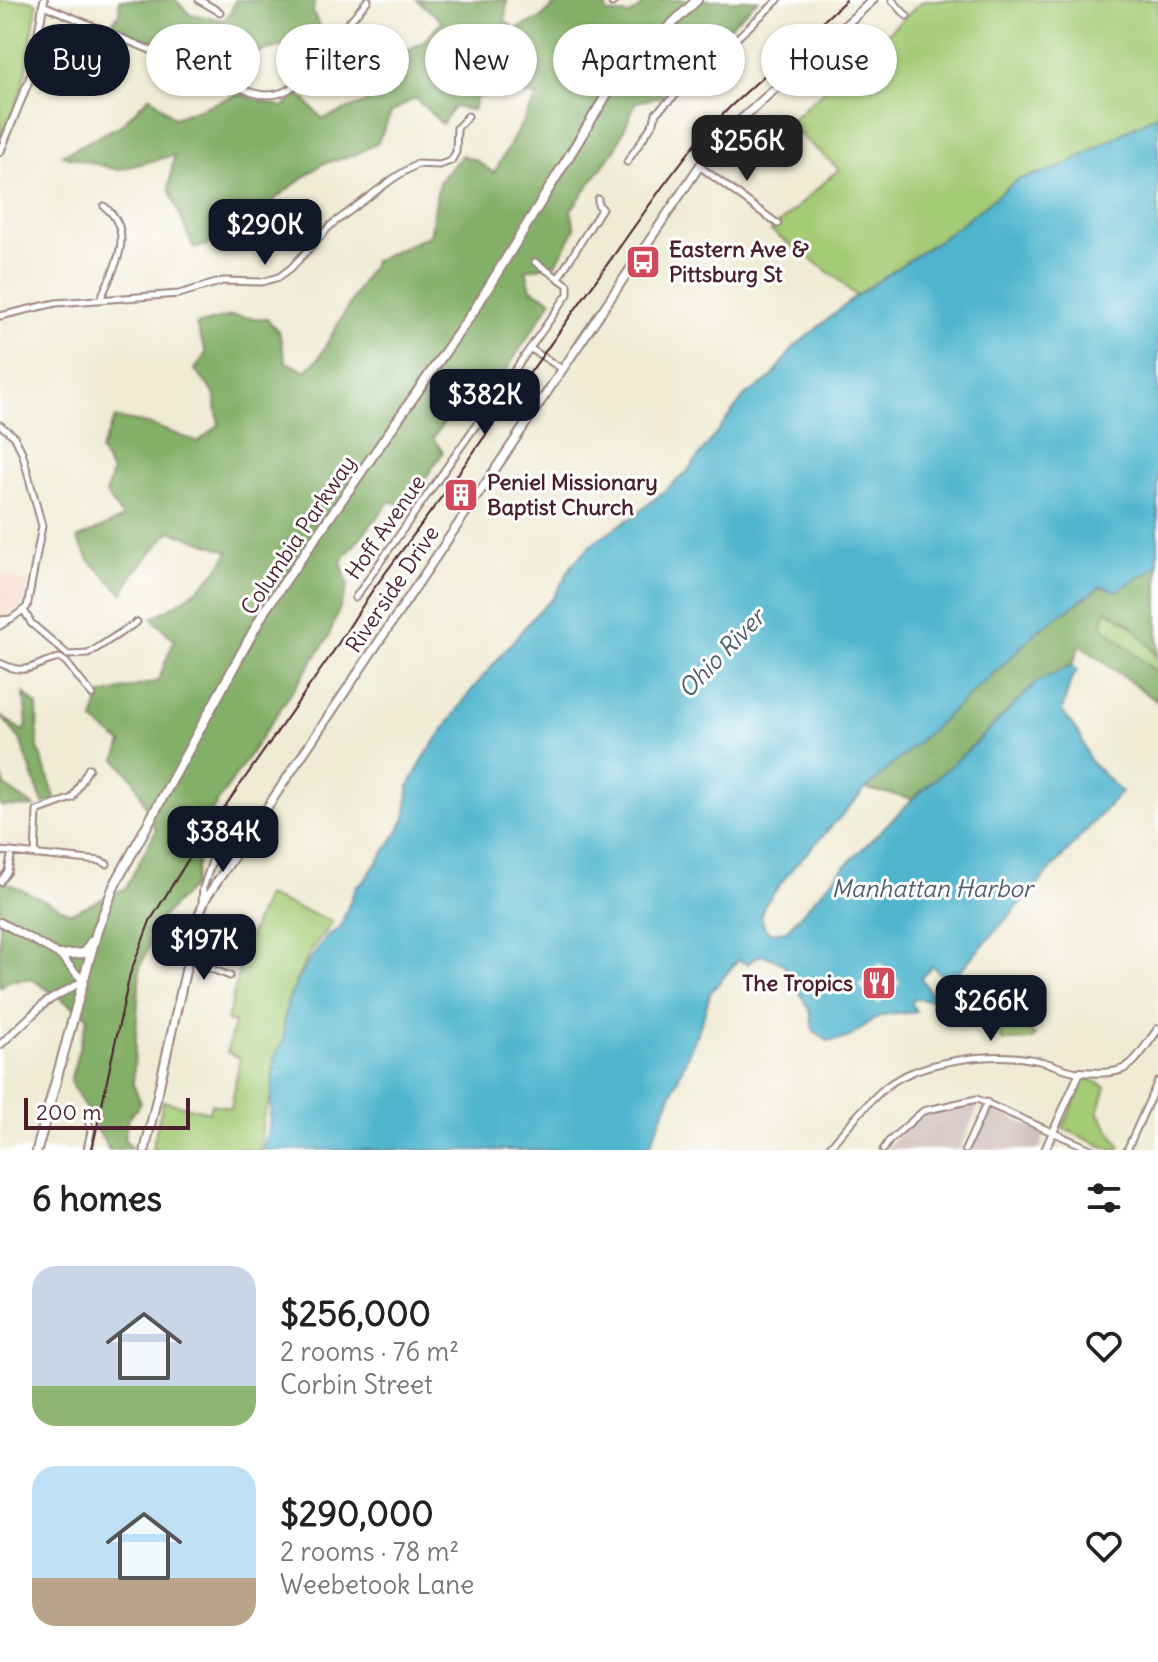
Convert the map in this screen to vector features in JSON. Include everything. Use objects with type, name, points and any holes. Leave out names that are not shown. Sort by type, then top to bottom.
[{"type":"highway","name":"Columbia Parkway","points":[[37,1150],[97,931],[114,886],[276,593],[475,309],[609,91],[631,63],[697,0]]},
{"type":"highway","points":[[60,955],[84,953],[97,931]]},
{"type":"main road","name":"Riverside Drive","points":[[847,24],[873,0]]},
{"type":"main road","name":"Riverside Drive","points":[[145,1150],[201,908],[699,166],[725,134],[767,96]]},
{"type":"street","points":[[199,0],[220,12]]},
{"type":"street","points":[[0,152],[31,75],[44,2],[250,92],[268,95],[281,93],[295,85],[368,0]]},
{"type":"street","points":[[627,162],[654,122],[656,113],[778,0]]},
{"type":"street","points":[[892,0],[907,16]]},
{"type":"street","points":[[0,316],[56,303],[179,294],[223,281],[262,282],[279,277],[288,272],[331,225],[383,185],[417,164],[439,165],[451,161],[456,152],[457,128],[468,116]]},
{"type":"street","points":[[699,166],[778,224]]},
{"type":"street","name":"Hoff Avenue","points":[[355,598],[384,552],[531,349],[569,291],[568,285],[560,278],[602,208],[598,205],[598,199]]},
{"type":"street","points":[[101,299],[120,253],[122,237],[118,221],[104,206]]},
{"type":"street","points":[[535,262],[560,278]]},
{"type":"street","points":[[531,349],[562,369]]},
{"type":"street","points":[[0,425],[14,436],[22,452],[42,526],[33,581],[24,610],[0,626]]},
{"type":"street","points":[[24,610],[31,623],[68,655],[88,654],[137,622]]},
{"type":"street","points":[[0,620],[11,619]]},
{"type":"street","points":[[0,663],[15,669],[33,669],[60,658],[92,695]]},
{"type":"street","points":[[35,855],[37,811],[72,798],[89,768]]},
{"type":"street","points":[[201,908],[203,888],[221,834]]},
{"type":"street","points":[[0,851],[107,864]]},
{"type":"street","points":[[0,882],[8,871],[12,852]]},
{"type":"street","points":[[0,922],[60,955],[83,981],[46,1002],[0,1045]]},
{"type":"street","points":[[188,960],[230,976]]},
{"type":"street","points":[[827,1150],[885,1088],[923,1067],[996,1058],[1044,1062],[1067,1071],[1111,1074],[1134,1061],[1158,1029]]},
{"type":"street","points":[[1045,1150],[1080,1072]]},
{"type":"street","points":[[1127,1150],[1158,1081]]},
{"type":"street","points":[[883,1150],[917,1116],[933,1107],[977,1099],[1093,1150]]},
{"type":"street","points":[[965,1150],[987,1102]]},
{"type":"street","points":[[87,1150],[91,1131],[88,1120]]},
{"type":"shaded area","points":[[0,572],[29,584],[23,606],[4,617],[0,617]]},
{"type":"shaded area","points":[[980,1103],[959,1150],[885,1150],[908,1125],[928,1111]]},
{"type":"shaded area","points":[[989,1108],[1045,1133],[1039,1150],[969,1150]]},
{"type":"green space","points":[[0,0],[30,0],[37,4],[34,24],[24,24],[24,80],[0,140]]},
{"type":"green space","points":[[119,0],[176,0],[189,14],[224,20],[235,0],[314,0],[313,13],[319,24],[276,24],[276,48],[260,52],[260,24],[146,24],[146,41],[130,34],[130,24],[111,24],[119,14]]},
{"type":"green space","points":[[417,0],[507,0],[505,20],[509,24],[439,24],[442,21]]},
{"type":"green space","points":[[560,0],[608,0],[605,3],[607,13],[630,15],[650,0],[758,0],[732,24],[553,24],[553,96],[661,96],[636,102],[616,148],[571,210],[575,229],[556,264],[526,270],[531,289],[552,300],[499,381],[484,396],[466,391],[433,438],[443,452],[407,506],[390,501],[341,561],[348,586],[328,638],[205,821],[193,886],[161,918],[140,967],[133,1084],[141,1103],[128,1119],[124,1138],[131,1148],[109,1150],[70,1081],[88,1017],[32,979],[10,980],[0,987],[0,879],[71,913],[126,888],[156,830],[134,780],[116,759],[122,743],[93,721],[101,695],[158,681],[174,640],[152,618],[206,582],[229,551],[170,531],[134,573],[123,594],[89,560],[77,539],[123,518],[106,494],[112,472],[100,451],[115,418],[148,424],[198,442],[219,425],[214,393],[195,370],[206,353],[196,325],[230,316],[267,319],[279,332],[286,362],[306,371],[318,359],[374,261],[430,235],[439,182],[462,155],[494,173],[537,96],[537,24],[528,24],[540,19]]},
{"type":"green space","points":[[924,0],[1158,0],[1158,114],[1062,167],[1017,180],[952,231],[856,296],[837,278],[771,231],[839,169],[787,124],[818,96],[897,96],[897,24]]},
{"type":"green space","points":[[425,40],[425,96],[481,96],[476,98],[473,110],[454,107],[442,124],[415,98],[391,113],[378,142],[355,155],[322,164],[276,198],[253,231],[194,249],[169,189],[174,155],[118,170],[62,155],[121,125],[150,96],[174,118],[234,96],[246,96],[283,107],[301,96],[323,119],[372,100],[372,96],[409,96],[409,49]]},
{"type":"green space","points":[[1158,566],[1158,656],[1130,623],[1106,610],[1101,625],[1158,674],[1158,702],[1080,645],[1072,665],[1037,682],[977,742],[913,799],[866,789],[1036,632],[1101,586],[1117,591]]},
{"type":"green space","points":[[1106,610],[1142,635],[1154,652],[1158,674],[1101,625]]},
{"type":"green space","points":[[24,693],[37,706],[38,748],[56,800],[43,804],[20,739],[1,716],[23,731],[27,725]]},
{"type":"green space","points":[[0,772],[6,787],[35,807],[0,806]]},
{"type":"green space","points":[[266,896],[332,921],[295,983],[311,989],[263,1118],[260,1150],[152,1150],[163,1101],[209,1112],[211,1104],[231,1108],[240,1058],[227,1052],[234,1023],[227,1021],[244,949]]},
{"type":"green space","points":[[1021,1024],[1035,1036],[1031,1040],[1005,1041],[1000,1038],[1001,1029],[1006,1025]]},
{"type":"green space","points":[[1085,1077],[1106,1087],[1098,1112],[1120,1146],[1118,1150],[1111,1150],[1062,1128]]},
{"type":"water","points":[[1158,114],[1158,566],[1117,591],[1101,586],[1036,632],[866,789],[792,869],[764,906],[761,916],[765,929],[772,933],[786,931],[842,869],[1037,682],[1072,665],[1077,671],[1071,679],[1062,711],[1081,737],[1089,760],[1121,792],[954,977],[946,979],[932,966],[921,978],[935,1000],[914,999],[911,1003],[916,1011],[883,1015],[851,1036],[827,1041],[813,1030],[810,1010],[783,964],[765,955],[756,957],[748,964],[738,960],[710,993],[703,1019],[648,1150],[262,1150],[269,1128],[273,1071],[276,1053],[284,1041],[288,1000],[305,966],[328,935],[340,928],[356,886],[365,880],[397,833],[406,816],[409,786],[423,759],[470,692],[553,598],[574,562],[595,541],[634,516],[686,473],[743,398],[773,376],[793,348],[856,296],[952,231],[1017,180],[1062,167]]},
{"type":"pier","name":"The Tropics","points":[[879,963],[900,982],[879,1004],[859,986]]},
{"type":"railway","points":[[92,1150],[130,974],[150,921],[191,855],[372,591],[699,139],[846,0]]},
{"type":"place","name":"Eastern Ave & Pittsburg St","points":[[643,262]]},
{"type":"place","name":"Peniel Missionary Baptist Church","points":[[461,495]]},
{"type":"place","name":"The Tropics","points":[[879,983]]},
{"type":"water label","name":"Ohio River","points":[[721,653]]},
{"type":"water label","name":"Manhattan Harbor","points":[[932,888]]}]
